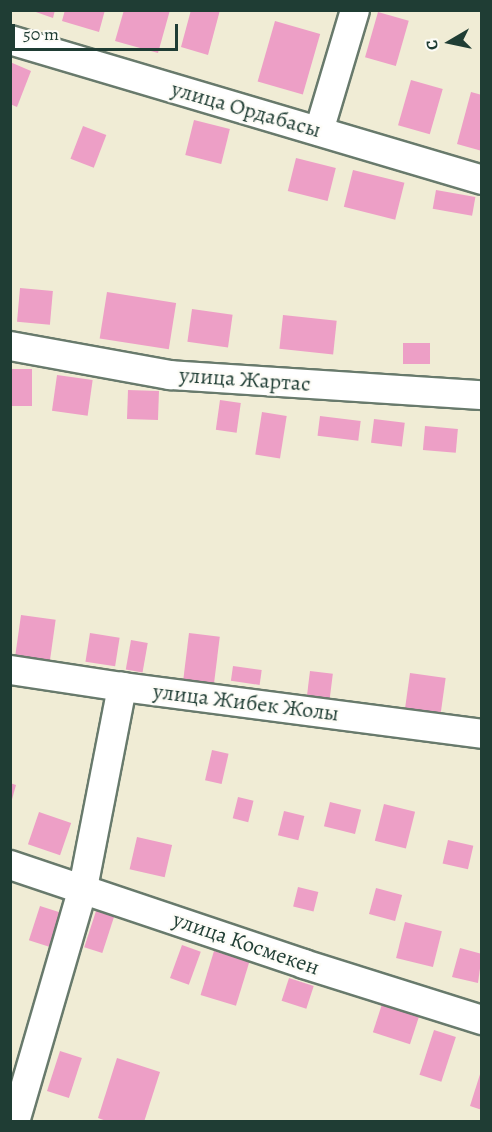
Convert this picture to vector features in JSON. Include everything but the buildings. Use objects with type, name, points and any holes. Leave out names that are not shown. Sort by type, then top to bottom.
[{"type":"street","points":[[319,131],[355,10]]},
{"type":"street","name":"улица Ордабасы","points":[[10,40],[482,180]]},
{"type":"street","name":"улица Жартас","points":[[10,346],[170,375],[482,395]]},
{"type":"street","name":"улица Жибек Жолы","points":[[10,670],[482,734]]},
{"type":"street","points":[[15,1122],[83,888],[122,687]]},
{"type":"street","name":"улица Космекен","points":[[10,865],[304,964],[482,1020]]}]
